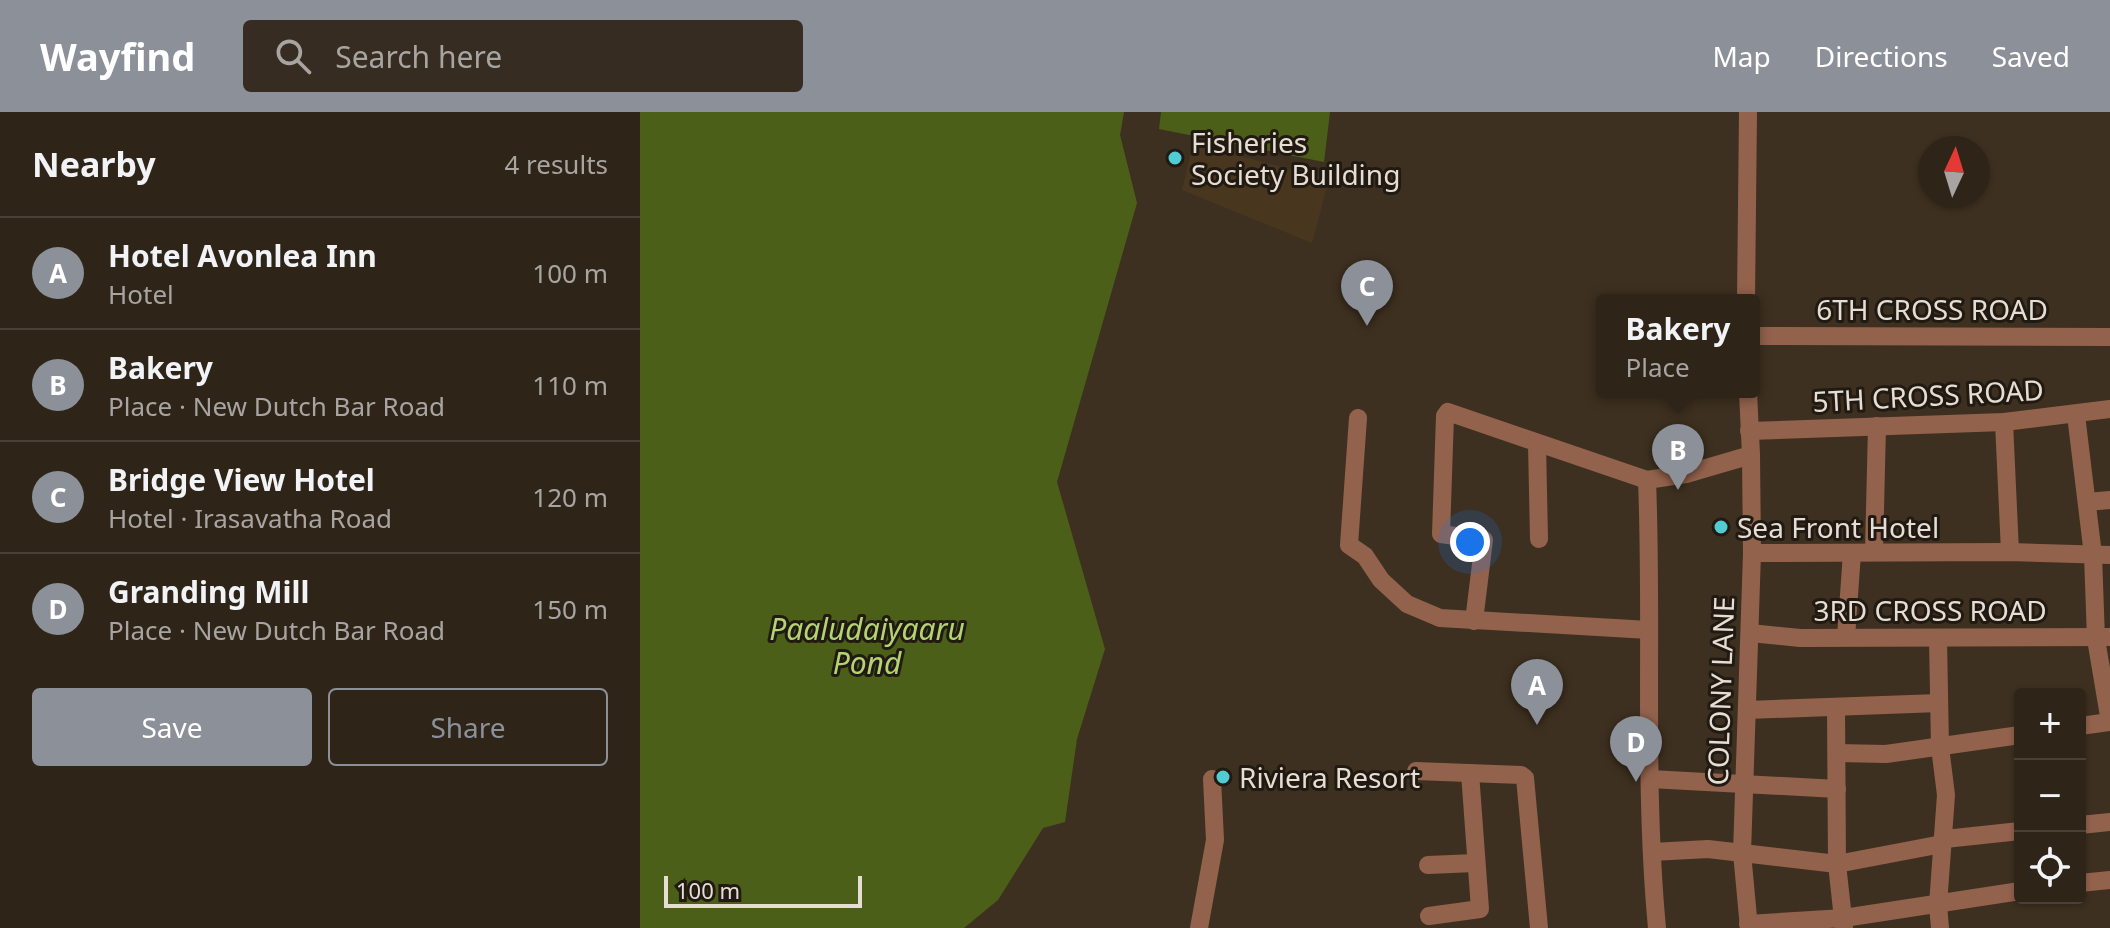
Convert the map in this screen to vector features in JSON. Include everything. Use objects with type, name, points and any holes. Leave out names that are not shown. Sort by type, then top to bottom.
[{"type":"street","points":[[1746,294],[1748,112]]},
{"type":"street","name":"6TH CROSS ROAD","points":[[1760,336],[2110,337]]},
{"type":"street","name":"COLONY LANE","points":[[1748,398],[1752,553],[1742,853],[1749,926]]},
{"type":"street","name":"5TH CROSS ROAD","points":[[1749,431],[2004,422],[2110,409]]},
{"type":"street","points":[[1474,621],[1484,540],[1441,534],[1445,416],[1448,412],[1647,480],[1686,474],[1751,455]]},
{"type":"street","points":[[2076,415],[2087,502],[2101,555],[2103,638],[2110,722],[2086,725]]},
{"type":"street","points":[[1358,418],[1349,545],[1365,556],[1381,580],[1407,604],[1440,618],[1649,630]]},
{"type":"street","points":[[2004,422],[2010,552]]},
{"type":"street","points":[[1874,552],[1877,426]]},
{"type":"street","points":[[1537,443],[1539,539]]},
{"type":"street","points":[[1647,480],[1650,779],[1657,928]]},
{"type":"street","points":[[2087,502],[2110,500]]},
{"type":"street","points":[[1752,553],[2010,552],[2101,555]]},
{"type":"street","points":[[1846,637],[1852,553]]},
{"type":"street","name":"3RD CROSS ROAD","points":[[1750,633],[1800,638],[2103,638]]},
{"type":"street","points":[[1938,639],[1940,747],[1946,795],[1938,905],[1940,928]]},
{"type":"street","points":[[1747,710],[1939,703]]},
{"type":"street","points":[[1836,708],[1837,864],[1844,923]]},
{"type":"street","points":[[1837,753],[1886,754],[2014,736]]},
{"type":"street","points":[[1416,771],[1521,775],[1526,784],[1539,928]]},
{"type":"street","points":[[1429,916],[1480,909],[1470,773]]},
{"type":"street","points":[[1199,928],[1215,840],[1212,779]]},
{"type":"street","points":[[1650,779],[1837,789]]},
{"type":"street","points":[[2086,824],[2110,822]]},
{"type":"street","points":[[1652,852],[1708,849],[1837,864],[1943,841],[2014,832]]},
{"type":"street","points":[[1428,865],[1475,863]]},
{"type":"street","points":[[2086,882],[2110,880]]},
{"type":"street","points":[[1749,926],[1844,923],[2014,892]]},
{"type":"shaded area","points":[[1193,144],[1329,179],[1312,243],[1182,190]]},
{"type":"water","name":"Paaludaiyaaru Pond","points":[[640,112],[1124,112],[1120,135],[1137,203],[1057,482],[1105,649],[1077,739],[1065,822],[1043,828],[998,900],[964,928],[640,928]]},
{"type":"water","points":[[1161,112],[1330,112],[1324,162],[1159,129]]},
{"type":"place","name":"Fisheries Society Building","points":[[1175,158]]},
{"type":"place","name":"Bridge View Hotel","points":[[1367,326]]},
{"type":"place","name":"Bakery","points":[[1678,490]]},
{"type":"place","name":"Sea Front Hotel","points":[[1721,527]]},
{"type":"place","name":"Hotel Avonlea Inn","points":[[1537,725]]},
{"type":"place","name":"Riviera Resort","points":[[1223,777]]},
{"type":"place","name":"Granding Mill","points":[[1636,782]]}]
